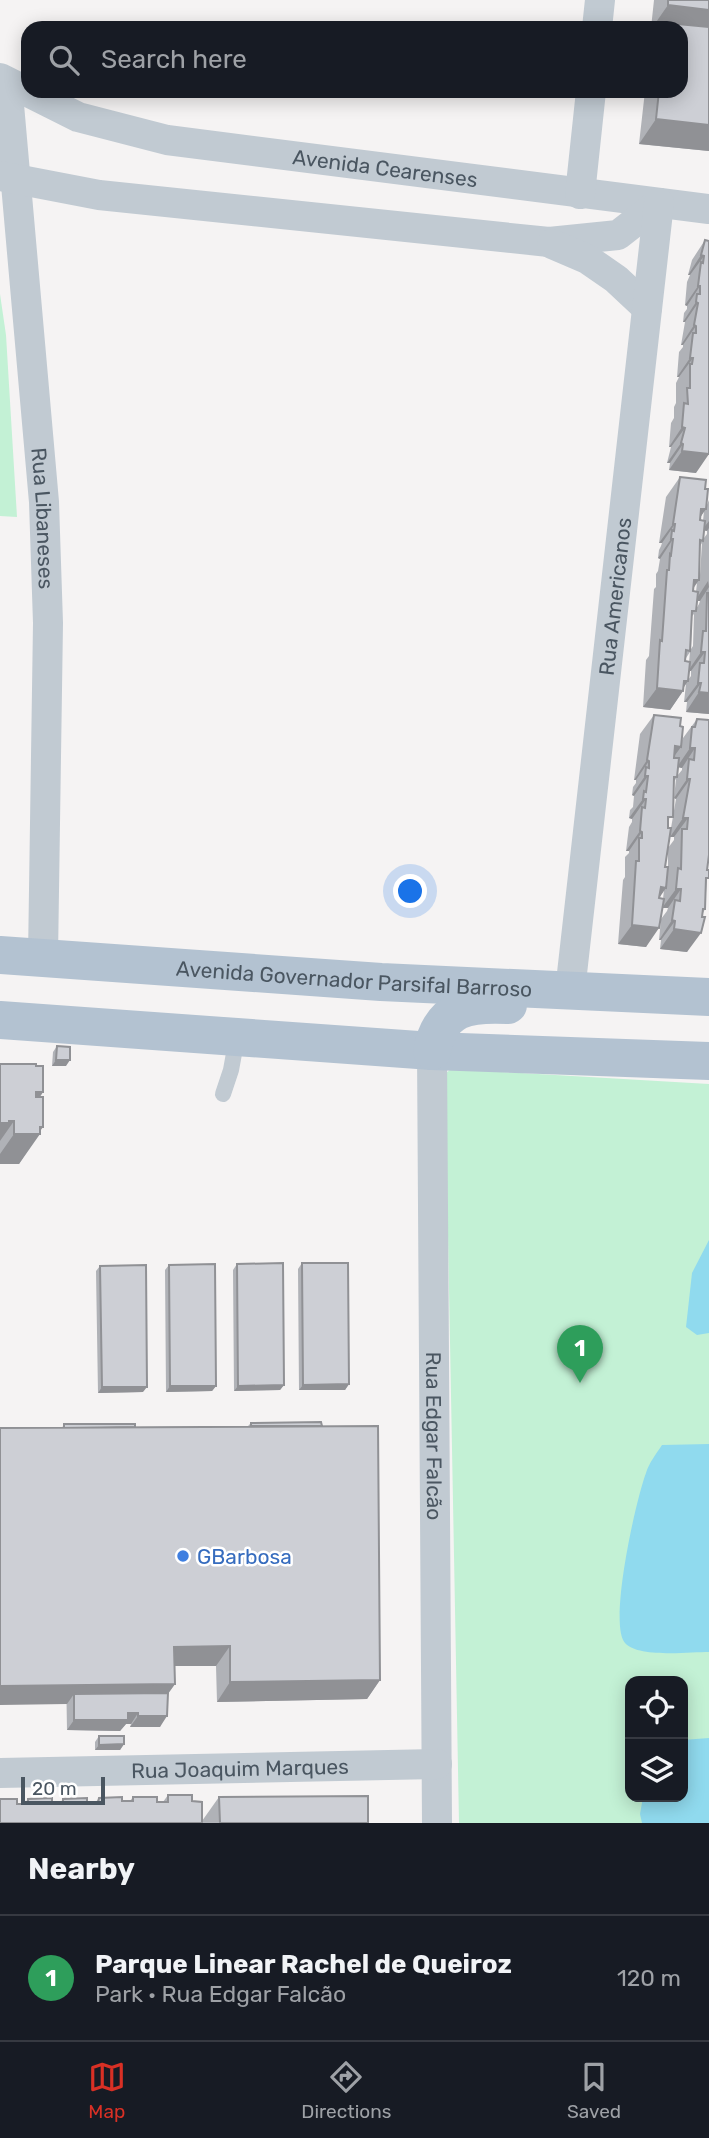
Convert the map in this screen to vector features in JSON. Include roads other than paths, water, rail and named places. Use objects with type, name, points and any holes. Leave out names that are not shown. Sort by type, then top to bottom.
[{"type":"main road","name":"Avenida Governador Parsifal Barroso","points":[[0,955],[342,979],[709,997]]},
{"type":"main road","points":[[432,1051],[436,1031],[447,1019],[463,1008],[483,1004],[709,1015]]},
{"type":"main road","points":[[0,1020],[432,1051],[709,1061]]},
{"type":"street","points":[[598,21],[600,0]]},
{"type":"street","name":"Rua Libaneses","points":[[3,80],[8,178],[44,502],[48,623],[43,957]]},
{"type":"street","name":"Avenida Cearenses","points":[[3,80],[21,89]]},
{"type":"street","name":"Avenida Cearenses","points":[[40,98],[79,117],[167,140],[709,209]]},
{"type":"street","points":[[580,194],[590,98]]},
{"type":"street","points":[[8,178],[99,195],[549,242],[618,235],[659,203]]},
{"type":"street","name":"Rua Americanos","points":[[570,991],[659,203]]},
{"type":"street","points":[[549,242],[587,259],[616,279],[647,307]]},
{"type":"street","name":"Rua Edgar Falcão","points":[[432,1051],[436,1823]]},
{"type":"street","name":"Rua Joaquim Marques","points":[[0,1773],[437,1764]]},
{"type":"lane","points":[[223,1094],[237,1037]]},
{"type":"water","points":[[709,1240],[709,1333],[697,1335],[686,1327],[692,1273]]},
{"type":"water","points":[[709,1444],[709,1652],[652,1652],[632,1648],[625,1643],[621,1631],[622,1588],[630,1533],[647,1469],[662,1445]]},
{"type":"water","points":[[709,1738],[709,1823],[642,1823],[642,1802],[688,1802],[688,1740]]},
{"type":"place","name":"Parque Linear Rachel de Queiroz","points":[[580,1383]]},
{"type":"place","name":"GBarbosa","points":[[183,1556]]}]
